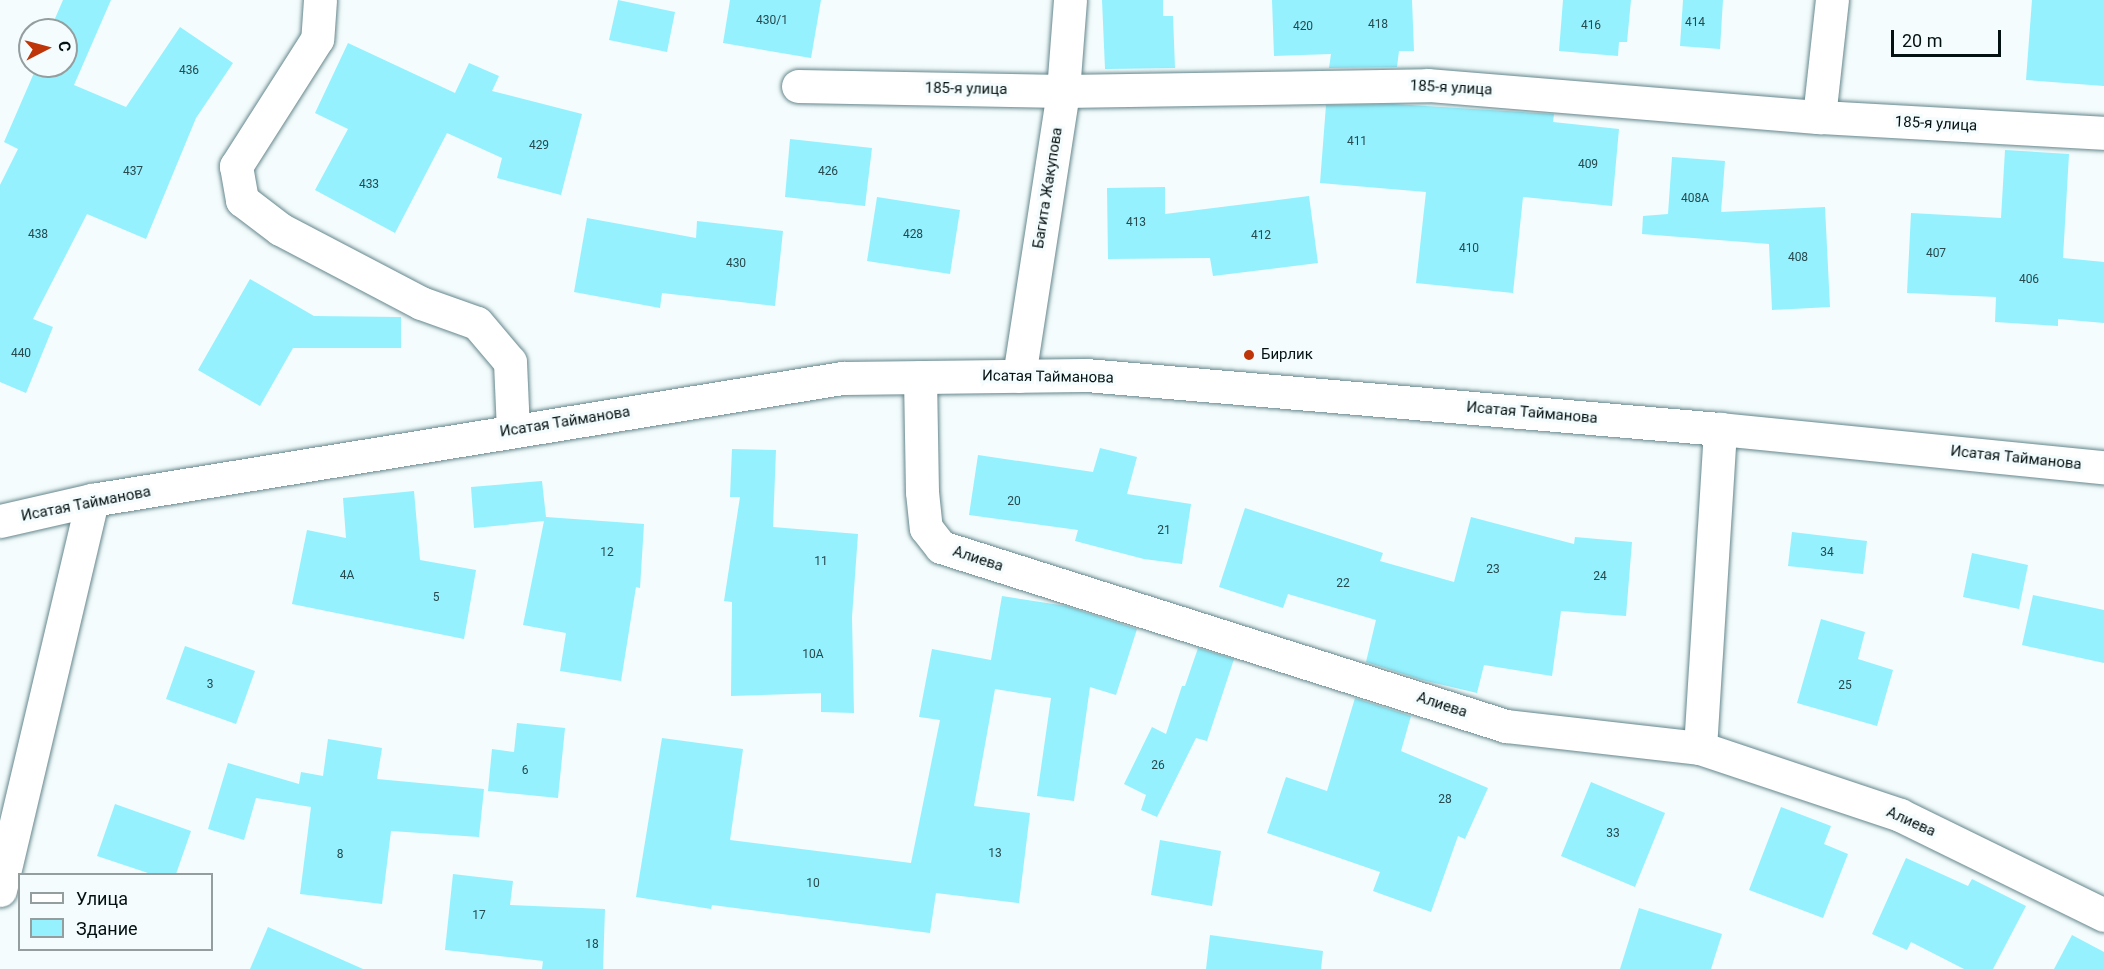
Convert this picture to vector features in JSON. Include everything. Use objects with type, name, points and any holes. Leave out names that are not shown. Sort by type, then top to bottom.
[{"type":"street","points":[[320,0],[317,39],[236,165],[242,200],[280,229],[411,298],[477,323],[510,362],[513,430]]},
{"type":"street","name":"Багита Жакупова","points":[[1019,376],[1063,91],[1070,0]]},
{"type":"street","points":[[1819,117],[1832,0]]},
{"type":"street","name":"185-я улица","points":[[798,86],[1063,91],[1428,85],[1819,117],[2104,133]]},
{"type":"street","name":"Исатая Тайманова","points":[[0,521],[92,500],[842,378],[1086,375],[1720,429],[2104,467]]},
{"type":"street","name":"Алиева","points":[[920,377],[922,492],[926,528],[941,547],[1506,726],[1700,748],[1900,815],[2104,915]]},
{"type":"street","points":[[1700,748],[1720,429]]},
{"type":"street","points":[[0,890],[92,500]]},
{"type":"building","points":[[63,0],[111,0],[78,76],[78,18],[55,18]]},
{"type":"building","points":[[618,0],[675,12],[667,52],[609,40]]},
{"type":"building","points":[[730,0],[821,0],[811,58],[723,43]]},
{"type":"building","points":[[1102,0],[1163,0],[1163,16],[1173,16],[1175,68],[1105,69]]},
{"type":"building","points":[[1272,0],[1412,0],[1414,51],[1399,51],[1397,67],[1329,68],[1331,54],[1274,56]]},
{"type":"building","points":[[1563,0],[1631,0],[1627,42],[1619,42],[1618,56],[1559,51]]},
{"type":"building","points":[[1683,0],[1723,0],[1720,49],[1680,46]]},
{"type":"building","points":[[2032,0],[2104,0],[2104,86],[2026,80]]},
{"type":"building","points":[[180,27],[233,63],[196,118],[146,239],[87,214],[33,319],[53,327],[26,393],[0,382],[0,185],[18,149],[4,142],[32,78],[77,78],[74,85],[126,107]]},
{"type":"building","points":[[348,43],[455,93],[469,63],[499,76],[492,91],[582,114],[561,195],[497,178],[502,158],[447,133],[395,233],[315,190],[348,129],[315,113]]},
{"type":"building","points":[[1394,104],[1554,114],[1553,122],[1619,129],[1612,206],[1523,197],[1513,293],[1416,283],[1426,192],[1320,183],[1326,105]]},
{"type":"building","points":[[790,139],[872,148],[865,206],[785,197]]},
{"type":"building","points":[[2005,150],[2069,154],[2063,258],[2104,262],[2104,323],[2058,319],[2058,326],[1995,322],[1996,297],[1907,293],[1911,213],[2001,218]]},
{"type":"building","points":[[1672,157],[1725,161],[1721,212],[1825,207],[1830,307],[1772,310],[1769,244],[1642,234],[1643,216],[1668,214]]},
{"type":"building","points":[[1165,187],[1165,214],[1309,196],[1318,263],[1213,276],[1210,258],[1108,259],[1107,188]]},
{"type":"building","points":[[877,197],[960,210],[950,274],[867,261]]},
{"type":"building","points":[[587,218],[696,238],[697,221],[783,231],[775,306],[662,293],[660,308],[574,292]]},
{"type":"building","points":[[250,279],[314,316],[401,317],[401,348],[293,348],[260,406],[198,370]]},
{"type":"building","points":[[1100,448],[1137,457],[1127,494],[1191,504],[1182,564],[1144,559],[1075,541],[1078,530],[969,515],[978,455],[1093,472]]},
{"type":"building","points":[[732,449],[776,450],[773,527],[858,534],[852,617],[854,713],[821,712],[821,693],[731,696],[732,602],[724,601],[740,497],[730,497]]},
{"type":"building","points":[[542,481],[546,517],[644,524],[640,588],[636,587],[621,681],[560,671],[566,633],[523,625],[544,521],[474,528],[471,487]]},
{"type":"building","points":[[414,491],[420,560],[476,570],[464,639],[292,604],[307,530],[346,538],[343,498]]},
{"type":"building","points":[[1245,508],[1383,553],[1380,561],[1454,582],[1471,517],[1574,544],[1575,537],[1632,542],[1626,616],[1561,611],[1552,676],[1484,665],[1477,693],[1422,680],[1366,662],[1376,620],[1288,594],[1283,608],[1219,587]]},
{"type":"building","points":[[1792,532],[1867,541],[1863,574],[1788,566]]},
{"type":"building","points":[[1972,553],[2028,565],[2019,609],[1963,597]]},
{"type":"building","points":[[2033,595],[2104,610],[2104,663],[2022,645]]},
{"type":"building","points":[[1002,596],[1066,606],[1137,629],[1116,695],[1090,687],[1074,801],[1037,796],[1051,698],[995,689],[974,806],[1030,813],[1019,903],[936,893],[930,933],[712,905],[711,909],[636,897],[662,738],[743,749],[730,840],[911,863],[940,720],[919,717],[932,649],[991,660]]},
{"type":"building","points":[[1821,619],[1865,632],[1858,659],[1893,670],[1877,726],[1797,703]]},
{"type":"building","points":[[185,646],[255,671],[236,724],[166,699]]},
{"type":"building","points":[[1198,648],[1234,659],[1207,741],[1196,738],[1157,817],[1141,810],[1146,795],[1124,784],[1152,727],[1166,734]]},
{"type":"building","points":[[1355,698],[1411,716],[1401,751],[1488,788],[1465,839],[1458,836],[1431,912],[1373,891],[1380,872],[1267,833],[1286,777],[1327,791]]},
{"type":"building","points":[[517,723],[565,728],[558,798],[488,791],[492,749],[514,752]]},
{"type":"building","points":[[328,739],[382,748],[377,779],[484,789],[479,837],[391,831],[382,904],[300,894],[311,807],[256,798],[244,840],[208,829],[228,763],[299,784],[301,772],[323,776]]},
{"type":"building","points":[[1591,782],[1665,813],[1635,887],[1561,856]]},
{"type":"building","points":[[115,804],[191,831],[176,873],[148,873],[97,856]]},
{"type":"building","points":[[1781,807],[1831,826],[1824,844],[1848,854],[1823,918],[1749,890]]},
{"type":"building","points":[[1160,840],[1221,851],[1212,906],[1151,895]]},
{"type":"building","points":[[1906,858],[1968,886],[1972,879],[2026,906],[1993,969],[1964,969],[1911,942],[1907,950],[1872,934]]},
{"type":"building","points":[[453,874],[513,881],[510,905],[605,909],[603,969],[542,969],[543,961],[445,950]]},
{"type":"building","points":[[1639,908],[1722,934],[1711,969],[1620,969]]},
{"type":"building","points":[[268,927],[363,969],[250,969]]},
{"type":"building","points":[[1210,935],[1323,951],[1321,969],[1206,969]]},
{"type":"building","points":[[2072,935],[2104,952],[2104,969],[2054,969]]},
{"type":"place","name":"Бирлик","points":[[1249,355]]}]
